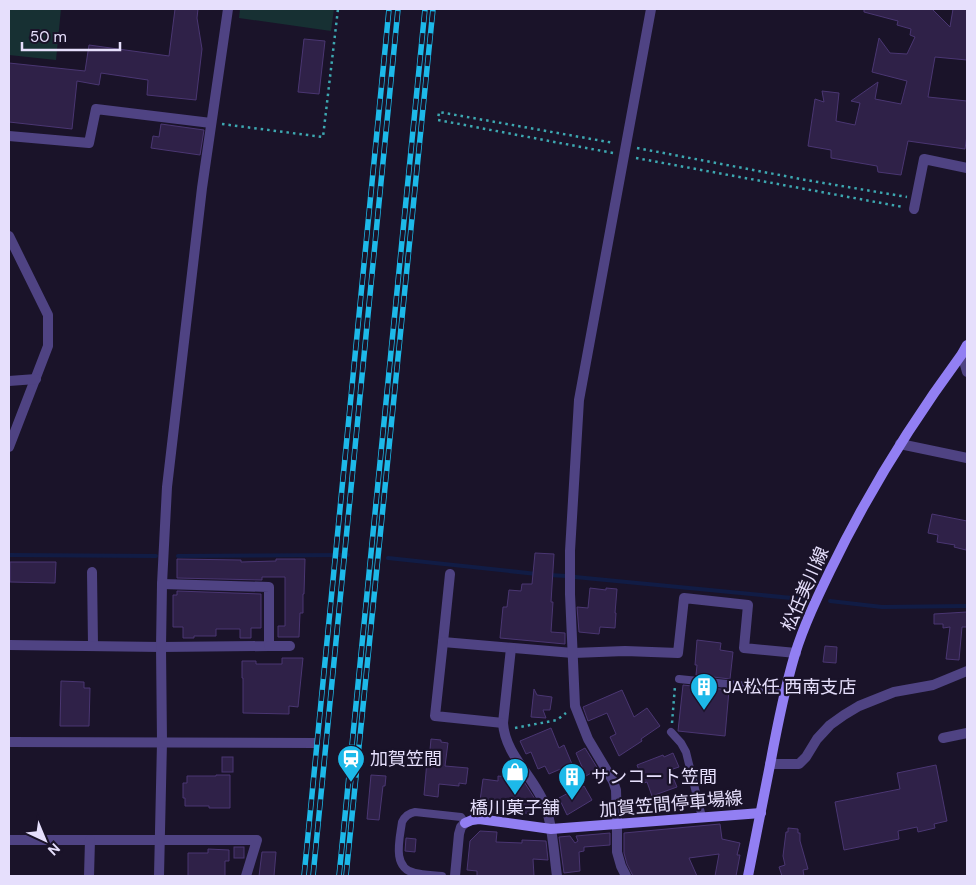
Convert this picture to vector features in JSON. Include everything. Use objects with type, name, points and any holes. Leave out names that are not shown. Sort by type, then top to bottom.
[{"type":"main road","name":"松任美川線","points":[[748,876],[784,690],[808,617],[866,500],[900,444],[965,350]]},
{"type":"main road","name":"加賀笠間停車場線","points":[[465,824],[479,819],[551,829],[761,812]]},
{"type":"street","points":[[159,876],[162,742],[162,584],[167,487],[202,188],[228,9]]},
{"type":"street","points":[[626,876],[620,866],[617,852],[616,790],[613,781],[588,739],[575,706],[570,551],[579,400],[651,9]]},
{"type":"street","points":[[9,136],[89,143],[96,109],[211,123]]},
{"type":"street","points":[[914,209],[924,159],[967,168]]},
{"type":"street","points":[[9,236],[48,315],[48,346],[9,447]]},
{"type":"street","points":[[965,350],[967,372]]},
{"type":"street","points":[[9,381],[36,379]]},
{"type":"street","points":[[900,444],[967,458]]},
{"type":"street","points":[[92,572],[93,645]]},
{"type":"street","points":[[450,574],[435,716],[503,727]]},
{"type":"street","points":[[162,584],[269,587],[269,646]]},
{"type":"street","points":[[444,642],[573,653],[624,651],[678,653],[684,598],[748,605],[744,648],[796,653]]},
{"type":"street","points":[[9,645],[290,646]]},
{"type":"street","points":[[511,648],[503,727],[512,752],[546,807],[558,876]]},
{"type":"street","points":[[770,764],[799,764],[830,725],[860,706],[889,694],[933,685],[967,671]]},
{"type":"street","points":[[943,738],[967,733]]},
{"type":"street","points":[[9,742],[315,743]]},
{"type":"street","points":[[455,876],[459,834],[465,824]]},
{"type":"street","points":[[9,840],[257,840],[246,876]]},
{"type":"street","points":[[89,876],[90,840]]},
{"type":"lane","points":[[679,679],[784,690]]},
{"type":"lane","points":[[671,732],[686,752],[701,813]]},
{"type":"lane","points":[[442,876],[413,873],[403,866],[398,852],[402,822],[406,815],[415,812],[461,817],[465,824]]},
{"type":"path","points":[[211,123],[323,137],[338,9]]},
{"type":"path","points":[[914,209],[625,151],[439,112],[438,120],[625,151],[917,198]]},
{"type":"path","points":[[671,732],[675,683],[679,679]]},
{"type":"path","points":[[503,727],[557,720],[575,706]]},
{"type":"green space","points":[[9,9],[61,9],[56,60],[9,55]]},
{"type":"green space","points":[[240,9],[334,9],[331,31],[239,18]]},
{"type":"building","points":[[175,9],[198,9],[197,18],[202,49],[196,100],[147,95],[148,80],[101,73],[99,85],[77,81],[72,129],[9,122],[9,63],[85,71],[89,45],[169,56]]},
{"type":"building","points":[[864,9],[932,9],[950,27],[953,9],[967,9],[967,60],[935,57],[928,97],[967,101],[965,149],[908,141],[901,175],[878,172],[877,166],[831,158],[831,150],[808,146],[815,99],[824,102],[822,91],[839,93],[836,121],[855,125],[860,103],[851,101],[878,82],[875,99],[901,104],[907,81],[872,72],[879,38],[890,53],[907,54],[915,37],[910,35],[911,29],[897,25],[898,21],[864,12]]},
{"type":"building","points":[[304,39],[325,41],[319,94],[298,92]]},
{"type":"building","points":[[161,124],[204,130],[200,155],[151,148],[153,136],[159,137]]},
{"type":"building","points":[[932,514],[967,521],[966,550],[954,547],[955,545],[937,542],[938,535],[928,533]]},
{"type":"building","points":[[535,553],[554,554],[551,632],[565,633],[565,644],[500,638],[503,607],[507,607],[509,590],[521,591],[522,584],[532,584]]},
{"type":"building","points":[[177,559],[241,560],[241,562],[305,559],[303,613],[300,613],[299,637],[278,637],[278,626],[285,626],[285,577],[262,577],[262,580],[177,578]]},
{"type":"building","points":[[10,562],[56,562],[55,583],[10,582]]},
{"type":"building","points":[[590,588],[617,589],[615,628],[600,627],[599,634],[579,632],[577,607],[588,608]]},
{"type":"building","points":[[177,591],[261,594],[261,628],[251,628],[251,638],[240,638],[240,629],[216,629],[216,636],[183,638],[183,627],[173,627],[173,595],[177,595]]},
{"type":"building","points":[[967,612],[967,627],[962,627],[959,660],[946,659],[950,627],[943,628],[943,624],[934,624],[934,614]]},
{"type":"building","points":[[697,640],[721,643],[720,650],[733,652],[730,679],[696,675]]},
{"type":"building","points":[[825,646],[837,647],[836,663],[823,662]]},
{"type":"building","points":[[282,658],[303,658],[298,707],[289,706],[289,714],[243,713],[242,661],[256,661],[256,664],[282,664]]},
{"type":"building","points":[[61,681],[84,682],[84,688],[90,688],[89,726],[60,726]]},
{"type":"building","name":"JA松任 西南支店","points":[[683,685],[729,690],[725,736],[678,731]]},
{"type":"building","points":[[534,689],[537,695],[552,697],[550,710],[543,710],[546,718],[531,717]]},
{"type":"building","points":[[622,690],[634,717],[647,708],[660,726],[619,756],[610,737],[616,734],[607,713],[588,721],[583,707]]},
{"type":"building","points":[[551,728],[559,748],[564,745],[572,764],[549,774],[545,766],[538,769],[531,752],[526,754],[520,741]]},
{"type":"building","points":[[431,739],[448,743],[445,766],[468,768],[466,784],[459,783],[459,786],[439,784],[438,797],[424,795]]},
{"type":"building","points":[[585,748],[598,769],[586,776],[576,753]]},
{"type":"building","points":[[673,753],[679,767],[670,770],[677,787],[652,796],[647,782],[644,783],[637,765]]},
{"type":"building","points":[[222,757],[233,757],[233,772],[222,772]]},
{"type":"building","points":[[936,765],[947,821],[934,824],[935,828],[918,832],[917,827],[898,831],[899,839],[844,850],[835,802],[900,789],[897,773]]},
{"type":"building","points":[[230,775],[230,808],[185,806],[183,783],[187,783],[187,776]]},
{"type":"building","points":[[371,775],[386,776],[379,820],[367,819]]},
{"type":"building","points":[[498,776],[521,777],[535,799],[533,814],[479,808],[483,779],[498,781]]},
{"type":"building","name":"サンコート笠間","points":[[584,786],[592,800],[567,815],[559,798]]},
{"type":"building","points":[[720,824],[722,839],[740,843],[737,855],[740,855],[736,876],[715,876],[719,854],[689,858],[697,876],[633,876],[624,853],[624,833]]},
{"type":"building","points":[[788,828],[798,829],[798,833],[800,833],[800,841],[808,869],[803,870],[804,876],[782,876],[779,867],[785,865],[783,856]]},
{"type":"building","points":[[480,831],[497,832],[496,842],[522,843],[522,840],[546,841],[548,860],[533,859],[534,876],[477,876],[477,871],[467,870],[470,841]]},
{"type":"building","points":[[610,833],[610,845],[584,847],[584,851],[579,852],[580,871],[564,873],[559,837],[570,836],[575,843],[578,841],[576,836]]},
{"type":"building","points":[[406,838],[416,839],[415,852],[405,851]]},
{"type":"building","points":[[234,847],[244,847],[244,858],[234,858]]},
{"type":"building","points":[[208,849],[229,850],[229,861],[225,861],[225,876],[188,876],[188,853],[208,853]]},
{"type":"building","points":[[262,852],[276,852],[274,876],[259,876]]},
{"type":"waterway","points":[[9,555],[156,556]]},
{"type":"waterway","points":[[178,556],[348,555]]},
{"type":"waterway","points":[[388,558],[537,574]]},
{"type":"waterway","points":[[549,575],[566,576]]},
{"type":"waterway","points":[[575,577],[802,599]]},
{"type":"waterway","points":[[830,601],[882,607],[967,606]]},
{"type":"railway","points":[[304,876],[389,9]]},
{"type":"railway","points":[[313,876],[398,9]]},
{"type":"railway","points":[[339,876],[425,9]]},
{"type":"railway","points":[[346,876],[433,9]]},
{"type":"place","name":"JA松任 西南支店","points":[[704,711]]},
{"type":"place","name":"加賀笠間","points":[[351,783]]},
{"type":"place","name":"橋川菓子舗","points":[[515,796]]},
{"type":"place","name":"サンコート笠間","points":[[572,801]]}]
